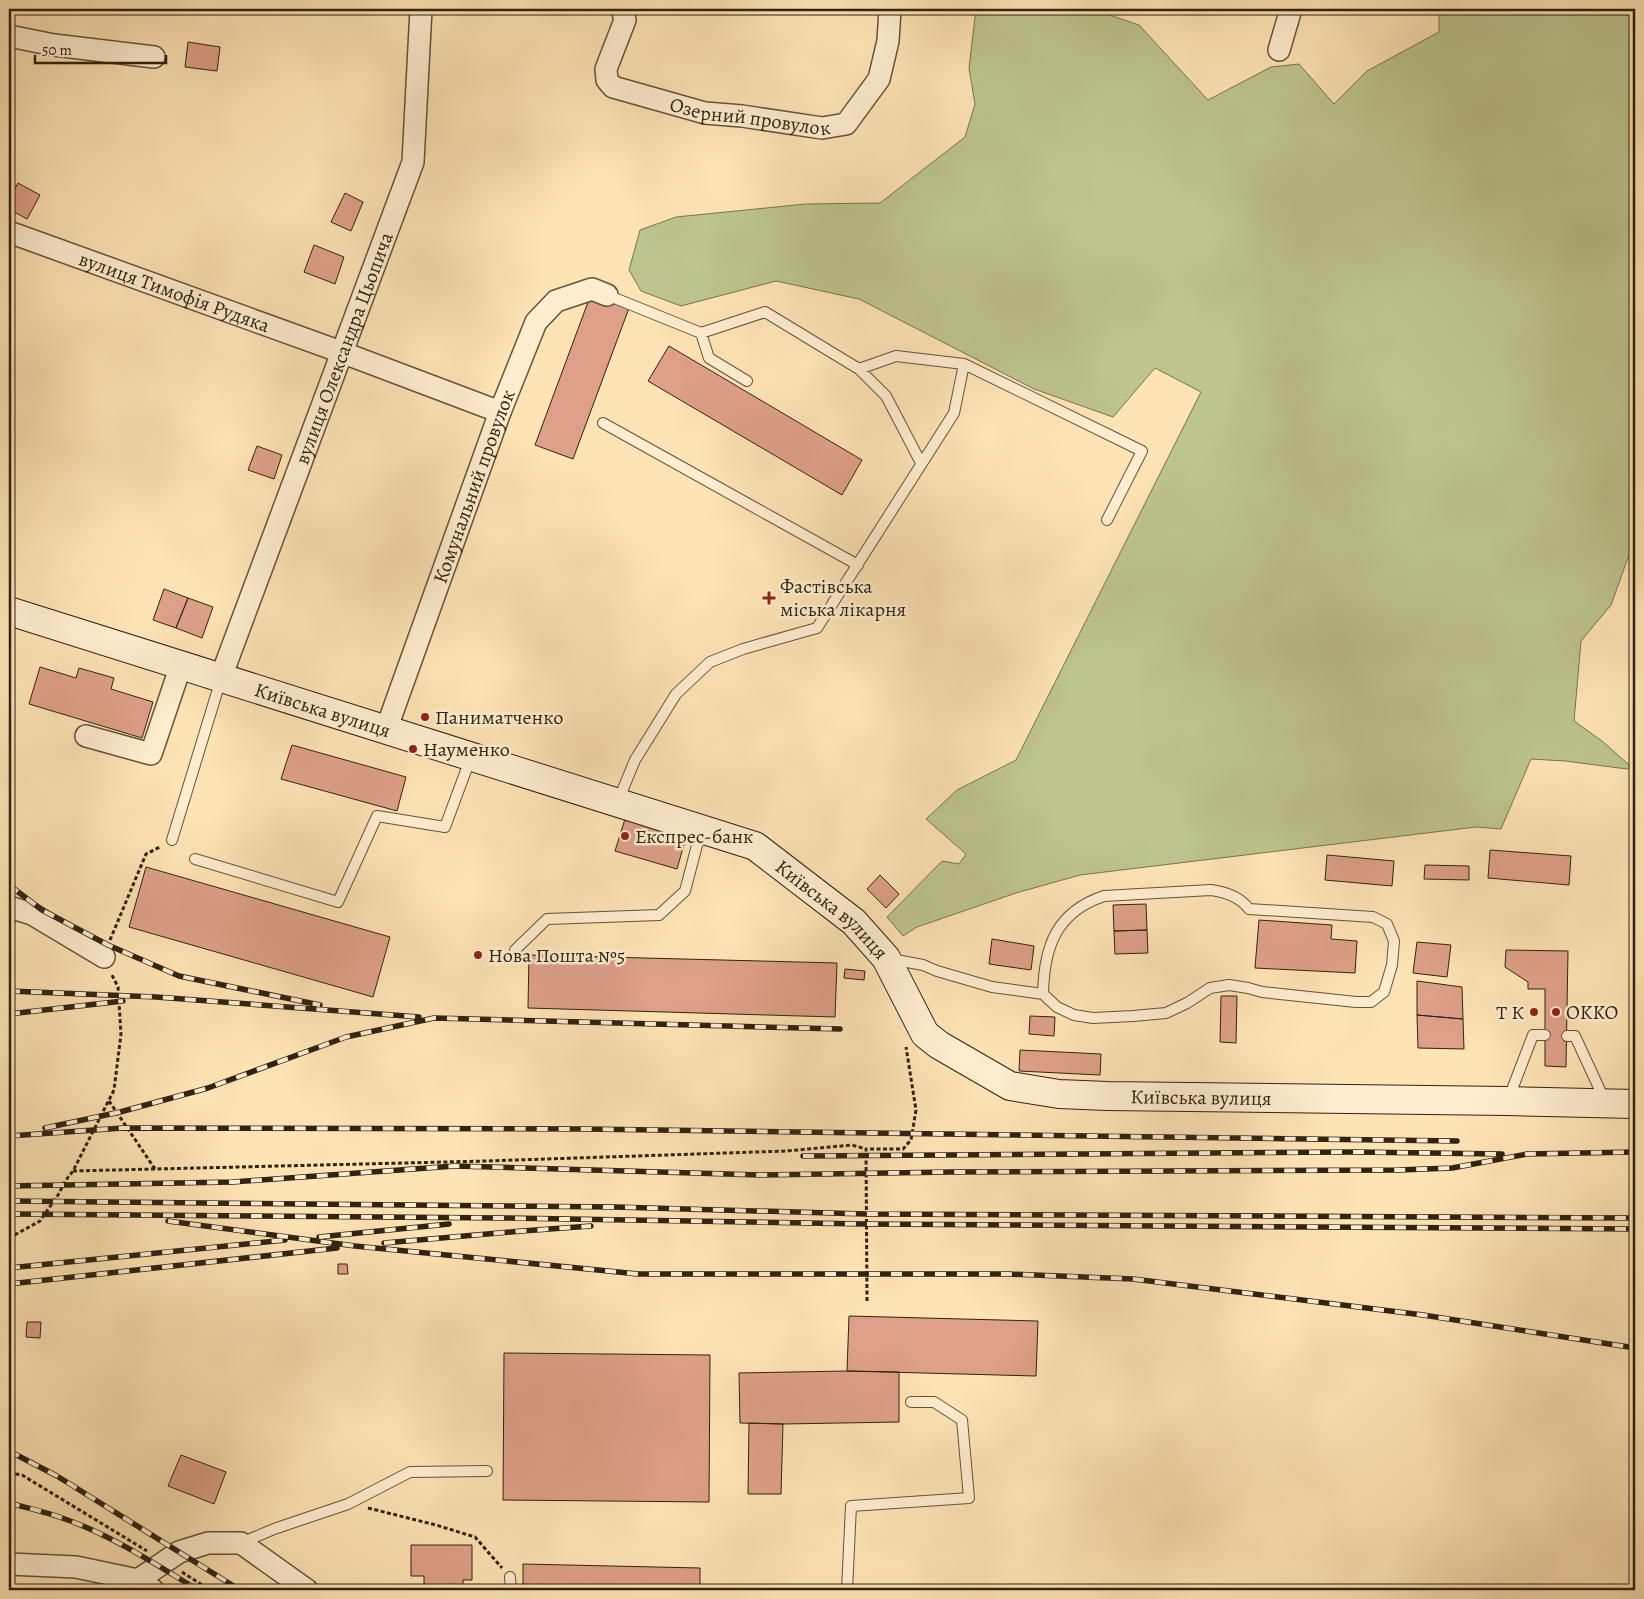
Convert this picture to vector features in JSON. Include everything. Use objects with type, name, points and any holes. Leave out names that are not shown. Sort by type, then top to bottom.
[{"type":"main road","name":"Київська вулиця","points":[[9,611],[755,846],[854,922],[886,958],[925,1034],[939,1045],[1010,1086],[1058,1094],[1107,1096],[1635,1104]]},
{"type":"street","name":"вулиця Олександра Цьопича","points":[[221,678],[413,162],[421,9]]},
{"type":"street","name":"Озерний провулок","points":[[622,9],[625,20],[606,69],[607,80],[613,87],[705,113],[742,116],[822,128],[846,124],[879,79],[888,42],[890,9]]},
{"type":"street","points":[[1279,50],[1291,9]]},
{"type":"street","points":[[9,36],[54,45],[154,57]]},
{"type":"street","name":"вулиця Тимофія Рудяка","points":[[9,232],[341,352],[500,412]]},
{"type":"street","name":"Комунальний провулок","points":[[386,730],[500,412],[536,322],[556,301],[592,289],[607,295]]},
{"type":"street","points":[[86,736],[151,754],[181,665]]},
{"type":"street","points":[[9,907],[32,914],[104,957]]},
{"type":"street","points":[[9,1564],[76,1567],[146,1585],[165,1562],[179,1552],[208,1543],[241,1543],[307,1590]]},
{"type":"lane","points":[[607,295],[701,333],[764,312],[859,369],[886,396],[921,463]]},
{"type":"lane","points":[[701,333],[709,358],[747,381]]},
{"type":"lane","points":[[859,369],[896,356],[964,364],[1142,451],[1107,520]]},
{"type":"lane","points":[[617,802],[635,760],[676,694],[710,662],[743,649],[817,628],[954,413],[964,364]]},
{"type":"lane","points":[[604,423],[858,565]]},
{"type":"lane","points":[[172,840],[221,678]]},
{"type":"lane","points":[[195,859],[338,902],[377,816],[445,827],[471,756]]},
{"type":"lane","points":[[515,950],[547,919],[659,915],[685,891],[702,829]]},
{"type":"lane","points":[[886,958],[923,965],[937,972],[992,987],[1043,994],[1057,1008],[1074,1016],[1093,1018],[1166,1013],[1187,1003],[1210,988],[1229,985],[1262,992],[1371,1002],[1384,992],[1392,965],[1394,940],[1387,924],[1373,917],[1249,909],[1243,901],[1224,892],[1212,890],[1104,896],[1091,900],[1075,910],[1054,934],[1044,970],[1043,994]]},
{"type":"lane","points":[[1507,1101],[1533,1034],[1545,1035]]},
{"type":"lane","points":[[1567,1036],[1575,1036],[1606,1104]]},
{"type":"lane","points":[[847,1590],[851,1506],[969,1498],[962,1420],[934,1402],[911,1402]]},
{"type":"lane","points":[[241,1543],[348,1504],[410,1472],[487,1471]]},
{"type":"lane","points":[[510,1578],[511,1590]]},
{"type":"path","points":[[9,1238],[40,1221],[73,1171],[114,1090],[121,1034],[118,987],[104,957],[146,854],[172,840]]},
{"type":"path","points":[[73,1171],[786,1151],[852,1145],[866,1149],[904,1149],[912,1140],[916,1110],[906,1042]]},
{"type":"path","points":[[109,1102],[155,1169]]},
{"type":"path","points":[[866,1149],[867,1302]]},
{"type":"path","points":[[9,1473],[22,1475],[210,1590]]},
{"type":"path","points":[[348,1504],[436,1525],[475,1537],[510,1578]]},
{"type":"green space","points":[[976,9],[1092,9],[1139,25],[1208,100],[1271,67],[1299,64],[1334,104],[1367,71],[1439,32],[1439,9],[1635,9],[1635,523],[1629,555],[1611,605],[1581,641],[1574,721],[1602,741],[1635,770],[1565,761],[1531,759],[1501,829],[1476,827],[1080,875],[1016,893],[917,927],[903,936],[887,917],[942,861],[959,864],[966,854],[926,819],[957,790],[1016,760],[1201,392],[1155,368],[1113,417],[1034,389],[859,299],[776,281],[681,306],[641,291],[629,270],[640,230],[676,217],[806,204],[880,203],[965,137],[975,104],[969,68]]},
{"type":"building","points":[[188,42],[220,47],[217,71],[185,67]]},
{"type":"building","points":[[18,183],[40,195],[27,219],[9,209],[9,200]]},
{"type":"building","points":[[345,193],[363,202],[351,231],[331,222]]},
{"type":"building","points":[[314,245],[344,257],[335,284],[304,272]]},
{"type":"building","points":[[591,294],[629,308],[573,459],[535,445]]},
{"type":"building","points":[[669,346],[862,460],[842,495],[648,381]]},
{"type":"building","points":[[257,446],[282,455],[274,479],[248,470]]},
{"type":"building","points":[[164,589],[188,598],[176,628],[153,620]]},
{"type":"building","points":[[188,598],[213,607],[202,638],[176,628]]},
{"type":"building","points":[[40,667],[76,678],[79,668],[114,678],[111,689],[153,702],[142,738],[29,704]]},
{"type":"building","points":[[292,745],[406,777],[397,811],[281,779]]},
{"type":"building","points":[[625,819],[686,837],[677,869],[615,851]]},
{"type":"building","points":[[1490,850],[1571,856],[1569,885],[1488,878]]},
{"type":"building","points":[[1327,855],[1394,861],[1392,886],[1325,880]]},
{"type":"building","points":[[1425,865],[1469,866],[1469,880],[1424,879]]},
{"type":"building","points":[[146,867],[390,937],[373,997],[129,927]]},
{"type":"building","points":[[880,875],[899,894],[886,908],[867,889]]},
{"type":"building","points":[[1146,904],[1147,930],[1114,931],[1113,905]]},
{"type":"building","points":[[1259,920],[1332,925],[1331,939],[1357,941],[1355,973],[1255,968]]},
{"type":"building","points":[[1147,930],[1148,953],[1115,954],[1114,931]]},
{"type":"building","points":[[992,939],[1034,946],[1031,970],[989,964]]},
{"type":"building","points":[[1417,942],[1451,945],[1447,977],[1413,973]]},
{"type":"building","name":"OKKO","points":[[1506,950],[1568,951],[1566,1067],[1545,1066],[1545,989],[1528,989],[1528,982],[1505,967]]},
{"type":"building","points":[[529,955],[837,963],[835,1017],[528,1008]]},
{"type":"building","points":[[845,969],[865,971],[864,980],[844,978]]},
{"type":"building","points":[[1417,981],[1462,987],[1463,1019],[1417,1015]]},
{"type":"building","points":[[1221,996],[1237,996],[1236,1043],[1220,1042]]},
{"type":"building","points":[[1417,1015],[1463,1019],[1464,1049],[1418,1048]]},
{"type":"building","points":[[1030,1016],[1055,1017],[1054,1036],[1029,1034]]},
{"type":"building","points":[[1020,1050],[1101,1054],[1100,1075],[1019,1071]]},
{"type":"building","points":[[338,1264],[347,1264],[348,1274],[338,1274]]},
{"type":"building","points":[[849,1316],[1038,1321],[1036,1376],[847,1371]]},
{"type":"building","points":[[27,1322],[41,1322],[40,1338],[26,1337]]},
{"type":"building","points":[[504,1353],[710,1355],[709,1502],[503,1500]]},
{"type":"building","points":[[899,1372],[899,1422],[740,1423],[739,1373]]},
{"type":"building","points":[[749,1423],[783,1424],[781,1494],[748,1494]]},
{"type":"building","points":[[181,1455],[226,1472],[214,1504],[168,1486]]},
{"type":"building","points":[[411,1545],[472,1545],[472,1580],[463,1580],[463,1590],[424,1590],[424,1576],[411,1576]]},
{"type":"building","points":[[523,1564],[700,1568],[700,1590],[523,1590]]},
{"type":"railway","points":[[9,885],[42,910],[108,945],[179,976],[320,1005]]},
{"type":"railway","points":[[9,991],[156,997],[419,1017]]},
{"type":"railway","points":[[9,1014],[123,1001]]},
{"type":"railway","points":[[45,1128],[120,1112],[208,1088],[346,1037],[434,1018],[840,1029]]},
{"type":"railway","points":[[9,1136],[123,1128],[585,1129],[1457,1141]]},
{"type":"railway","points":[[803,1156],[1355,1152],[1502,1154]]},
{"type":"railway","points":[[9,1186],[233,1182],[455,1166],[760,1175],[951,1172],[1399,1170],[1452,1168],[1527,1154],[1635,1152]]},
{"type":"railway","points":[[9,1201],[615,1207],[866,1214],[1635,1218]]},
{"type":"railway","points":[[9,1214],[503,1218],[866,1224],[1635,1229]]},
{"type":"railway","points":[[168,1221],[355,1246],[638,1274],[1008,1274],[1133,1279],[1423,1315],[1635,1348]]},
{"type":"railway","points":[[319,1237],[449,1224]]},
{"type":"railway","points":[[384,1243],[591,1226]]},
{"type":"railway","points":[[9,1268],[285,1240]]},
{"type":"railway","points":[[9,1284],[337,1248]]},
{"type":"railway","points":[[9,1451],[57,1476],[240,1590]]},
{"type":"railway","points":[[9,1503],[44,1512],[99,1533],[198,1590]]},
{"type":"place","name":"Фастівська міська лікарня","points":[[769,598]]},
{"type":"place","name":"Паниматченко","points":[[425,717]]},
{"type":"place","name":"Науменко","points":[[413,749]]},
{"type":"place","name":"Експрес-банк","points":[[625,836]]},
{"type":"place","name":"Нова Пошта №5","points":[[478,955]]},
{"type":"place","name":"Т К","points":[[1534,1012]]},
{"type":"place","name":"OKKO","points":[[1556,1012]]}]
